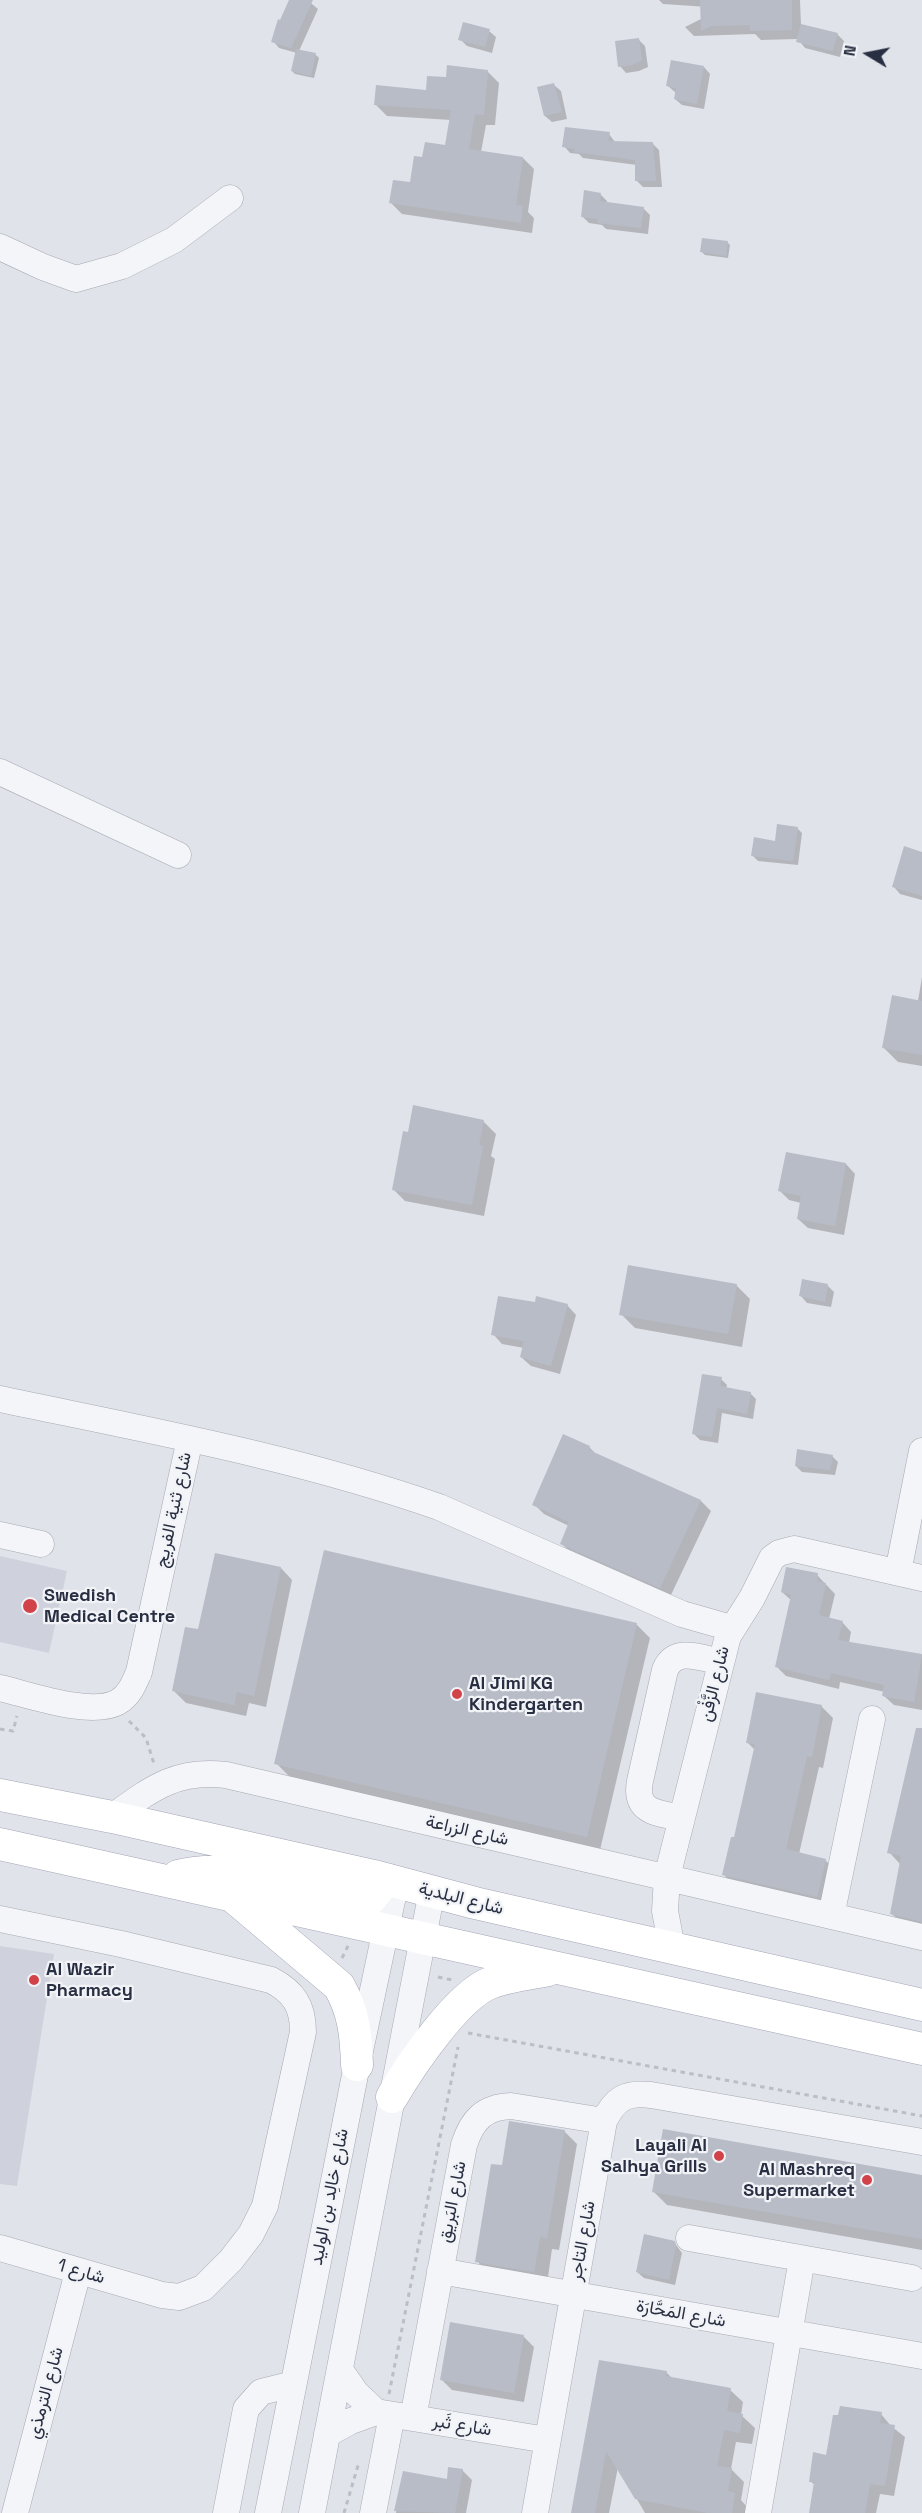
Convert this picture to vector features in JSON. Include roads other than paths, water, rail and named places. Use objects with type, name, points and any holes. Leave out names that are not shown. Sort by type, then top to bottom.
[{"type":"main road","name":"شارع البلدية","points":[[0,1795],[112,1817],[385,1879],[922,2005]]},
{"type":"main road","points":[[0,1844],[922,2049]]},
{"type":"main road","points":[[163,1881],[200,1872],[239,1873],[364,1899],[376,1894],[378,1881],[385,1879]]},
{"type":"main road","points":[[233,1897],[339,1986],[349,2003],[355,2026],[357,2065]]},
{"type":"main road","points":[[392,2097],[417,2055],[456,2025],[477,1990],[489,1983],[560,1967]]},
{"type":"street","points":[[0,247],[76,279],[122,266],[174,240],[230,198]]},
{"type":"street","points":[[0,772],[178,855]]},
{"type":"street","points":[[0,1399],[189,1439],[369,1484],[439,1507],[682,1614],[731,1628]]},
{"type":"street","name":"شارع ثنية الفريج","points":[[0,1688],[84,1707],[100,1708],[119,1702],[132,1689],[139,1672],[189,1439]]},
{"type":"street","name":"شارع الزَّفْن","points":[[672,1948],[665,1911],[667,1876],[731,1628],[759,1585],[767,1565],[779,1553],[786,1550],[802,1550],[910,1575],[922,1451]]},
{"type":"street","points":[[0,1535],[41,1544]]},
{"type":"street","points":[[682,1818],[653,1812],[646,1808],[639,1797],[640,1781],[664,1670],[671,1660],[684,1655],[721,1662]]},
{"type":"street","points":[[831,1916],[872,1719]]},
{"type":"street","name":"شارع الزراعة","points":[[112,1817],[149,1792],[176,1778],[192,1774],[217,1774],[667,1876],[922,1937]]},
{"type":"street","name":"شارع خالِد بن الوليد","points":[[268,2513],[357,2065],[387,1929],[385,1879]]},
{"type":"street","points":[[312,2513],[432,1891]]},
{"type":"street","name":"شارع 1","points":[[0,1919],[121,1944],[271,1980],[286,1988],[297,2000],[303,2015],[303,2032],[265,2206],[250,2235],[209,2283],[187,2295],[162,2295],[0,2248]]},
{"type":"street","name":"شارع التاجر","points":[[536,2513],[604,2121],[610,2108],[622,2098],[638,2094],[922,2142]]},
{"type":"street","name":"شارع البَريق","points":[[373,2513],[392,2415],[440,2271],[464,2145],[475,2119],[492,2109],[511,2106],[604,2121]]},
{"type":"street","points":[[689,2238],[912,2278]]},
{"type":"street","points":[[758,2513],[802,2259]]},
{"type":"street","name":"شارع المَحَّارَة","points":[[440,2271],[922,2356]]},
{"type":"street","name":"شارع الترمذي","points":[[15,2513],[78,2272]]},
{"type":"street","points":[[340,2370],[356,2393],[392,2415]]},
{"type":"street","points":[[226,2513],[246,2409],[261,2392],[293,2384]]},
{"type":"street","points":[[327,2434],[351,2421],[392,2415]]},
{"type":"street","name":"شارع ثَبر","points":[[392,2415],[547,2440]]},
{"type":"place","name":"Swedish Medical Centre","points":[[30,1606]]},
{"type":"place","name":"Al Jimi KG Kindergarten","points":[[457,1694]]},
{"type":"place","name":"Al Wazir Pharmacy","points":[[34,1980]]},
{"type":"place","name":"Layali Al Salhya Grills","points":[[719,2156]]},
{"type":"place","name":"Al Mashreq Supermarket","points":[[867,2180]]}]
